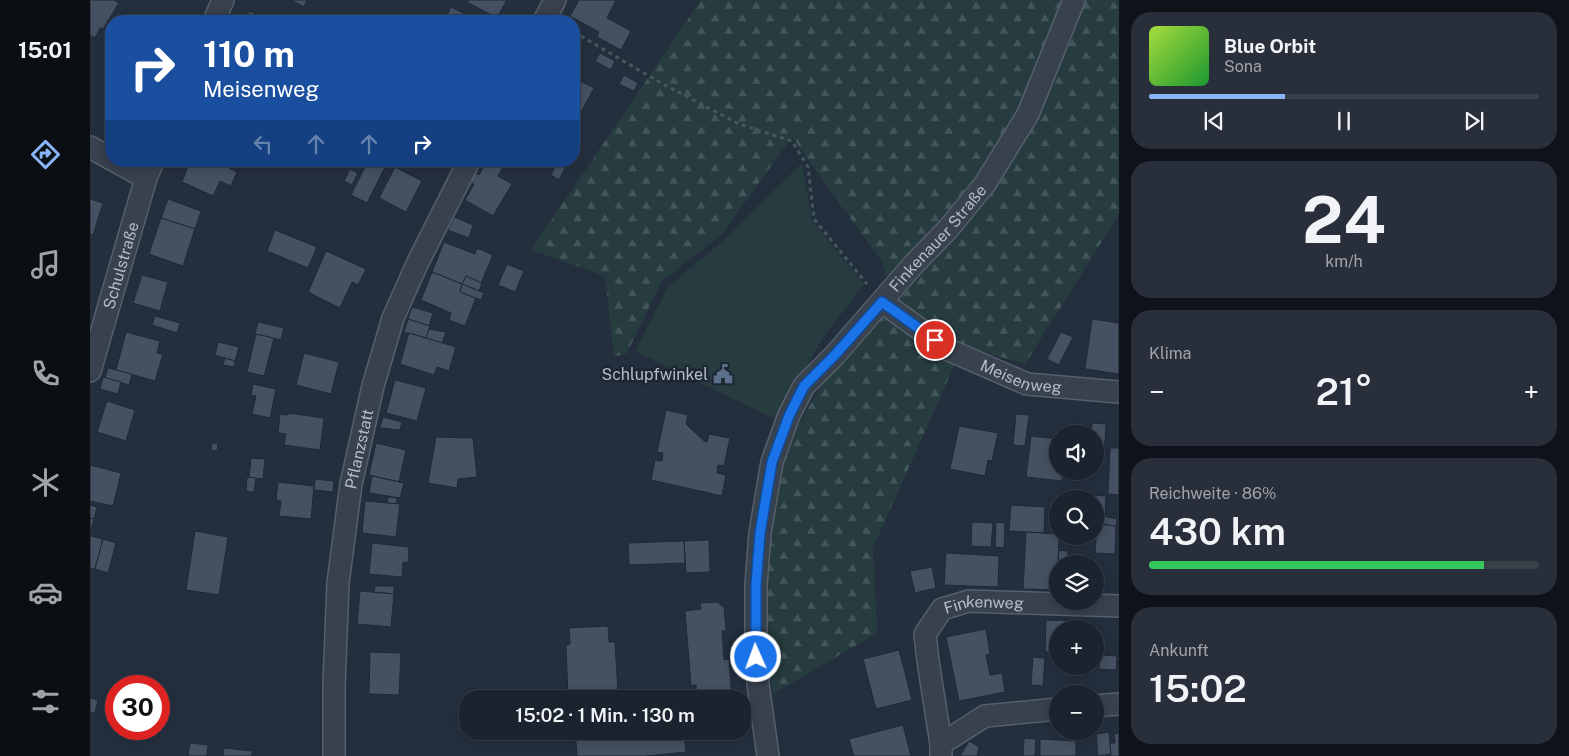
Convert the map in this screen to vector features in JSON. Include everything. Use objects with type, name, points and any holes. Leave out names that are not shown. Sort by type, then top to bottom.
[{"type":"street","points":[[217,15],[223,0]]},
{"type":"street","points":[[547,15],[555,0]]},
{"type":"street","name":"Finkenauer Straße","points":[[768,756],[758,684],[756,585],[760,533],[772,462],[789,416],[804,386],[834,356],[914,264],[948,229],[985,184],[1028,114],[1074,0]]},
{"type":"street","points":[[90,147],[105,156]]},
{"type":"street","name":"Pflanzstatt","points":[[334,756],[334,685],[338,583],[351,484],[373,386],[393,318],[417,264],[466,167]]},
{"type":"street","name":"Schulstraße","points":[[90,371],[149,170]]},
{"type":"street","name":"Meisenweg","points":[[882,302],[949,350],[1027,384],[1119,392]]},
{"type":"street","name":"Finkenweg","points":[[941,750],[925,634],[942,609],[969,601],[1119,606]]},
{"type":"street","points":[[1104,705],[1119,704]]},
{"type":"street","points":[[941,750],[985,716],[1049,711]]},
{"type":"path","points":[[580,36],[660,83],[739,124],[792,142],[808,167],[814,219],[882,302]]},
{"type":"green space","points":[[701,0],[1119,0],[1119,214],[1025,364],[963,346],[873,548],[877,633],[773,694],[764,643],[768,537],[786,446],[840,354],[891,289],[882,262],[792,137],[721,235],[662,281],[627,353],[614,357],[605,276],[531,250]]},
{"type":"green space","points":[[802,163],[812,221],[864,284],[822,339],[777,420],[635,351],[668,287],[726,238]]},
{"type":"building","points":[[90,0],[114,0],[119,3],[112,15],[105,15],[105,26],[103,29],[100,28],[95,38],[90,35]]},
{"type":"building","points":[[294,0],[307,0],[304,7]]},
{"type":"building","points":[[468,0],[507,0],[499,15],[491,15],[467,2]]},
{"type":"building","points":[[579,0],[616,0],[607,18],[631,31],[621,50],[597,37],[599,32],[580,22],[580,15],[571,15]]},
{"type":"building","points":[[451,7],[467,15],[447,15]]},
{"type":"building","points":[[249,11],[259,15],[247,15]]},
{"type":"building","points":[[600,53],[615,61],[611,70],[595,61]]},
{"type":"building","points":[[624,75],[638,83],[634,91],[619,84]]},
{"type":"building","points":[[580,81],[594,88],[580,115]]},
{"type":"building","points":[[188,167],[229,167],[237,172],[231,186],[220,181],[213,196],[182,182]]},
{"type":"building","points":[[365,167],[385,167],[367,203],[351,195]]},
{"type":"building","points":[[395,167],[422,181],[406,212],[379,198]]},
{"type":"building","points":[[483,167],[503,167],[498,176],[512,184],[493,216],[465,200],[474,184],[469,181],[474,172],[479,175]]},
{"type":"building","points":[[555,167],[566,167],[559,180],[551,175]]},
{"type":"building","points":[[350,169],[358,173],[352,185],[344,181]]},
{"type":"building","points":[[90,199],[103,203],[93,235],[90,234]]},
{"type":"building","points":[[168,199],[201,211],[195,229],[161,218]]},
{"type":"building","points":[[454,217],[473,225],[469,238],[448,230]]},
{"type":"building","points":[[161,218],[195,229],[183,266],[149,254]]},
{"type":"building","points":[[275,230],[317,247],[308,268],[267,251]]},
{"type":"building","points":[[444,242],[475,254],[477,248],[493,255],[481,283],[466,276],[462,284],[432,272]]},
{"type":"building","points":[[326,251],[366,269],[358,285],[352,282],[340,308],[308,292]]},
{"type":"building","points":[[507,264],[524,271],[515,292],[498,285]]},
{"type":"building","points":[[432,272],[462,284],[460,292],[476,298],[465,326],[449,320],[451,313],[421,300]]},
{"type":"building","points":[[142,275],[168,282],[160,311],[133,303]]},
{"type":"building","points":[[466,276],[482,283],[479,291],[462,284]]},
{"type":"building","points":[[462,284],[484,293],[481,300],[460,292]]},
{"type":"building","points":[[412,307],[433,313],[429,326],[408,319]]},
{"type":"building","points":[[155,316],[180,323],[177,333],[152,325]]},
{"type":"building","points":[[408,319],[430,326],[426,338],[404,332]]},
{"type":"building","points":[[1092,319],[1119,323],[1119,374],[1085,369]]},
{"type":"building","points":[[258,322],[284,328],[281,340],[255,334]]},
{"type":"building","points":[[429,329],[446,332],[442,343],[426,338]]},
{"type":"building","points":[[126,332],[160,341],[157,353],[163,354],[155,381],[116,370]]},
{"type":"building","points":[[1061,332],[1073,337],[1059,365],[1047,359]]},
{"type":"building","points":[[409,333],[456,347],[449,371],[437,367],[434,375],[400,364]]},
{"type":"building","points":[[256,334],[274,338],[264,376],[247,372]]},
{"type":"building","points":[[218,342],[239,347],[235,361],[215,355]]},
{"type":"building","points":[[304,353],[339,362],[331,394],[296,385]]},
{"type":"building","points":[[225,358],[235,361],[234,367],[223,365]]},
{"type":"building","points":[[108,368],[132,374],[129,385],[105,378]]},
{"type":"building","points":[[103,377],[121,382],[118,394],[100,389]]},
{"type":"building","points":[[395,380],[426,388],[417,421],[386,413]]},
{"type":"building","points":[[253,384],[276,389],[270,418],[252,414],[256,396],[251,395]]},
{"type":"building","points":[[107,401],[135,410],[126,441],[97,432]]},
{"type":"building","points":[[666,410],[688,415],[686,424],[704,441],[707,442],[709,434],[730,438],[724,466],[718,465],[717,473],[726,475],[722,496],[651,480],[655,460],[662,461],[663,453],[657,452]]},
{"type":"building","points":[[288,413],[324,418],[320,450],[284,445],[286,434],[278,433],[280,414],[288,415]]},
{"type":"building","points":[[1016,414],[1029,415],[1025,446],[1013,445]]},
{"type":"building","points":[[383,417],[402,422],[400,430],[380,428]]},
{"type":"building","points":[[1092,423],[1106,424],[1104,458],[1104,425],[1092,425]]},
{"type":"building","points":[[959,426],[998,433],[992,461],[988,460],[985,476],[950,469]]},
{"type":"building","points":[[1031,436],[1049,438],[1049,480],[1026,477]]},
{"type":"building","points":[[436,437],[473,438],[477,477],[458,479],[457,488],[428,483]]},
{"type":"building","points":[[212,443],[218,444],[217,451],[211,450]]},
{"type":"building","points":[[376,443],[406,450],[399,482],[369,475]]},
{"type":"building","points":[[1110,448],[1119,448],[1119,495],[1108,494]]},
{"type":"building","points":[[251,458],[265,459],[263,479],[249,478]]},
{"type":"building","points":[[90,465],[121,473],[113,506],[90,501]]},
{"type":"building","points":[[372,476],[404,483],[400,498],[369,493]]},
{"type":"building","points":[[247,477],[256,478],[254,492],[246,491]]},
{"type":"building","points":[[315,479],[334,481],[333,492],[314,490]]},
{"type":"building","points":[[278,482],[314,486],[311,519],[279,516],[281,501],[276,500]]},
{"type":"building","points":[[1104,496],[1106,496],[1104,516]]},
{"type":"building","points":[[388,497],[397,498],[396,504],[387,503]]},
{"type":"building","points":[[365,501],[400,504],[396,537],[362,533]]},
{"type":"building","points":[[90,505],[97,507],[94,519],[90,518]]},
{"type":"building","points":[[1011,505],[1045,507],[1044,533],[1009,531]]},
{"type":"building","points":[[1104,516],[1117,519],[1116,526],[1104,525]]},
{"type":"building","points":[[90,518],[94,519],[91,530],[90,530]]},
{"type":"building","points":[[972,522],[993,523],[991,547],[971,546]]},
{"type":"building","points":[[996,522],[1005,523],[1004,548],[995,547]]},
{"type":"building","points":[[1104,525],[1116,526],[1115,554],[1095,553],[1096,545],[1104,545]]},
{"type":"building","points":[[195,531],[228,537],[219,595],[186,590]]},
{"type":"building","points":[[1026,532],[1049,533],[1049,545],[1059,545],[1058,555],[1049,555],[1049,590],[1023,589]]},
{"type":"building","points":[[90,536],[103,539],[95,569],[90,568]]},
{"type":"building","points":[[103,539],[116,543],[108,573],[95,569]]},
{"type":"building","points":[[709,540],[710,572],[686,573],[684,541]]},
{"type":"building","points":[[684,541],[685,563],[629,565],[628,543]]},
{"type":"building","points":[[372,543],[409,547],[408,563],[403,562],[402,577],[369,574]]},
{"type":"building","points":[[1059,550],[1068,551],[1068,555],[1059,555]]},
{"type":"building","points":[[946,553],[999,556],[998,587],[944,585]]},
{"type":"building","points":[[932,567],[936,588],[915,593],[910,571]]},
{"type":"building","points":[[375,586],[394,586],[394,594],[374,592]]},
{"type":"building","points":[[360,591],[394,594],[391,627],[357,624]]},
{"type":"building","points":[[717,602],[724,607],[726,631],[722,631],[724,660],[729,659],[731,690],[696,690],[696,685],[691,686],[685,611],[701,609],[700,603]]},
{"type":"building","points":[[1046,620],[1049,620],[1049,652],[1045,652]]},
{"type":"building","points":[[608,626],[609,642],[615,642],[618,690],[568,690],[566,645],[570,644],[569,628]]},
{"type":"building","points":[[986,629],[990,654],[986,655],[990,675],[1002,673],[1005,692],[959,701],[946,637]]},
{"type":"building","points":[[899,650],[912,700],[876,709],[863,659]]},
{"type":"building","points":[[370,652],[401,653],[399,695],[369,694]]},
{"type":"building","points":[[1104,655],[1117,656],[1116,670],[1104,669]]},
{"type":"building","points":[[1033,657],[1045,658],[1043,686],[1031,685]]},
{"type":"building","points":[[90,698],[98,700],[95,713],[90,712]]},
{"type":"building","points":[[903,725],[911,756],[854,756],[849,739]]},
{"type":"building","points":[[1109,732],[1111,754],[1098,756],[1097,740],[1104,740],[1104,733]]},
{"type":"building","points":[[1119,733],[1119,756],[1111,756],[1110,743],[1115,743],[1114,734]]},
{"type":"building","points":[[1024,738],[1036,739],[1035,756],[1023,756]]},
{"type":"building","points":[[1040,739],[1076,741],[1076,756],[1040,756]]},
{"type":"building","points":[[576,740],[685,740],[686,752],[646,756],[577,756]]},
{"type":"building","points":[[969,741],[979,747],[977,756],[960,756]]},
{"type":"building","points":[[190,743],[208,745],[207,756],[188,756]]},
{"type":"building","points":[[224,748],[252,751],[252,756],[223,756]]},
{"type":"place","name":"Schlupfwinkel","points":[[723,374]]},
{"type":"route","points":[[756,657],[756,585],[760,533],[772,462],[789,416],[804,386],[834,356],[882,302],[935,340]]}]
